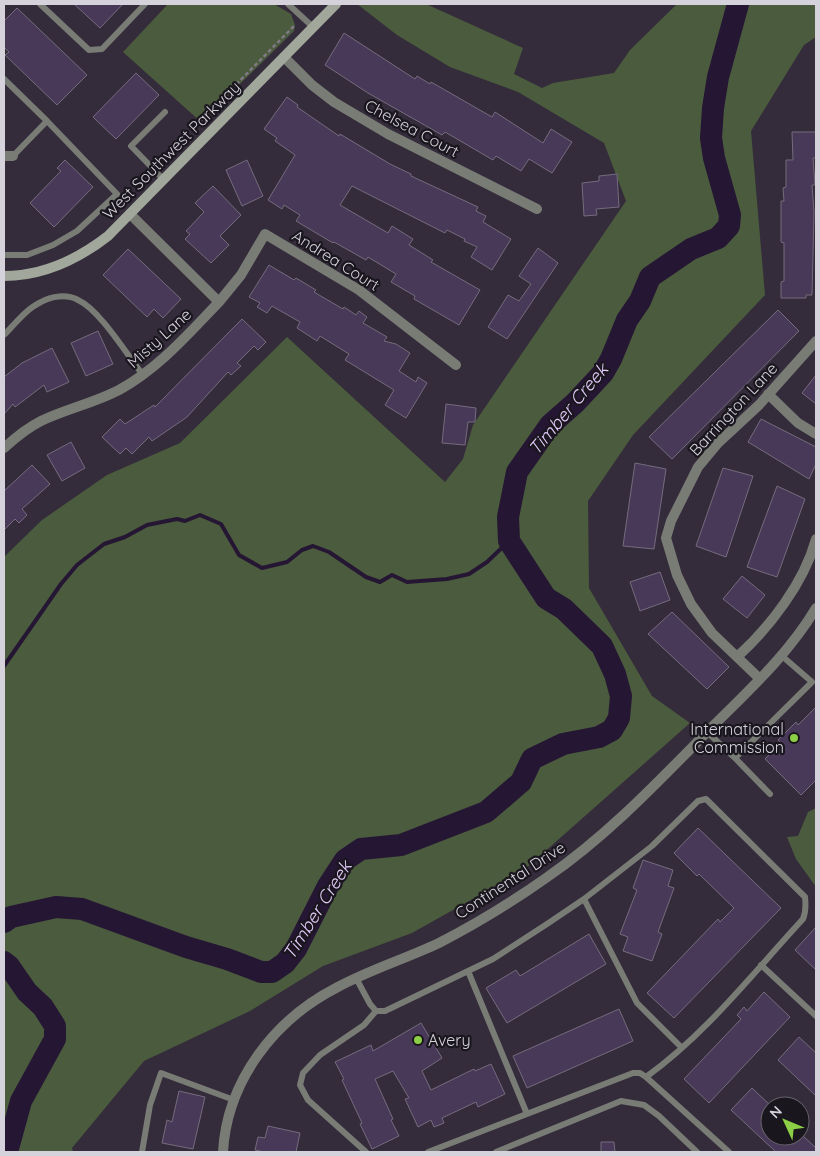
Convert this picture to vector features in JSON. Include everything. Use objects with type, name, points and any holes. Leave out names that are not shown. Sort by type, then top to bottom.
[{"type":"street","name":"West Southwest Parkway","points":[[4,276],[26,275],[80,256],[108,236],[336,4]]},
{"type":"street","name":"Chelsea Court","points":[[284,57],[312,85],[334,102],[388,134],[537,209]]},
{"type":"street","points":[[130,214],[219,302]]},
{"type":"street","name":"Andrea Court","points":[[219,302],[236,283],[265,234],[359,290],[456,365]]},
{"type":"street","name":"Misty Lane","points":[[4,448],[31,426],[104,398],[142,375],[164,359],[219,302]]},
{"type":"street","name":"Barrington Lane","points":[[760,679],[712,633],[691,604],[677,575],[666,538],[670,521],[698,467],[718,443],[768,394],[816,341]]},
{"type":"street","points":[[768,394],[798,423],[816,434]]},
{"type":"street","points":[[737,657],[753,643],[793,592],[816,540]]},
{"type":"street","name":"Continental Drive","points":[[223,1152],[226,1128],[241,1083],[254,1060],[268,1041],[287,1022],[311,1002],[336,988],[441,942],[494,912],[547,877],[623,816],[708,732],[782,656],[804,628],[816,608]]},
{"type":"lane","points":[[40,4],[89,50],[102,49],[145,4]]},
{"type":"lane","points":[[288,4],[313,27]]},
{"type":"lane","points":[[4,79],[117,194],[77,231],[53,245],[27,255],[4,255]]},
{"type":"lane","points":[[164,180],[131,146],[165,112]]},
{"type":"lane","points":[[8,156],[47,121]]},
{"type":"lane","points":[[4,335],[34,306],[42,301],[60,297],[78,299],[103,322],[142,375]]},
{"type":"lane","points":[[735,758],[814,684],[782,656]]},
{"type":"lane","points":[[708,732],[770,794]]},
{"type":"lane","points":[[356,978],[370,1004],[376,1011],[385,1011],[493,960],[584,899],[652,846],[698,801],[706,799],[804,897],[806,907],[803,920],[762,965],[672,1058],[646,1077]]},
{"type":"lane","points":[[584,899],[637,1003],[682,1048]]},
{"type":"lane","points":[[762,965],[816,1016]]},
{"type":"lane","points":[[468,971],[527,1114]]},
{"type":"lane","points":[[366,1152],[308,1100],[300,1085],[303,1073],[320,1055],[364,1025],[376,1011]]},
{"type":"lane","points":[[142,1152],[150,1104],[161,1072],[234,1100]]},
{"type":"lane","points":[[428,1152],[633,1072],[640,1073],[646,1077],[729,1152]]},
{"type":"lane","points":[[496,1152],[621,1102],[644,1105],[659,1116],[697,1152]]},
{"type":"path","points":[[195,126],[294,26]]},
{"type":"green space","points":[[168,4],[274,4],[291,14],[295,25],[294,31],[201,122],[123,52]]},
{"type":"green space","points":[[357,4],[426,4],[523,48],[514,74],[542,88],[553,83],[614,73],[630,50],[677,4],[816,4],[816,37],[804,45],[751,131],[765,295],[633,435],[588,501],[589,588],[652,696],[690,723],[524,870],[412,933],[323,966],[250,1011],[144,1061],[72,1148],[73,1152],[4,1152],[4,557],[42,520],[107,475],[180,443],[287,337],[445,482],[463,459],[473,425],[626,201],[604,143],[518,92],[450,67],[397,35]]},
{"type":"green space","points":[[816,808],[816,887],[796,859],[787,837],[798,836],[808,812]]},
{"type":"building","points":[[74,4],[123,4],[100,28]]},
{"type":"building","points":[[17,8],[87,75],[57,105],[5,55],[9,52],[4,47],[4,21]]},
{"type":"building","points":[[344,33],[415,79],[417,76],[430,84],[431,82],[492,117],[495,112],[543,143],[551,129],[572,142],[552,173],[529,159],[521,171],[496,156],[493,160],[445,132],[442,135],[368,93],[325,65]]},
{"type":"building","points":[[136,73],[159,95],[116,139],[93,117]]},
{"type":"building","points":[[287,97],[298,105],[297,107],[339,136],[340,134],[390,164],[411,174],[411,176],[478,207],[476,211],[486,216],[483,222],[511,239],[492,270],[471,257],[477,247],[464,241],[465,239],[447,230],[445,233],[352,186],[340,205],[388,233],[392,226],[413,239],[409,245],[433,260],[431,262],[480,290],[459,325],[414,299],[415,296],[391,282],[396,274],[368,257],[366,260],[333,243],[296,221],[300,215],[284,205],[282,209],[268,200],[295,155],[275,141],[277,138],[264,129]]},
{"type":"building","points":[[792,132],[816,132],[816,158],[813,158],[815,185],[812,185],[814,212],[812,295],[806,295],[806,298],[781,298],[781,282],[784,281],[784,243],[781,242],[781,201],[784,201],[783,188],[786,187],[786,160],[793,160]]},
{"type":"building","points":[[65,160],[93,187],[54,227],[30,203],[61,171],[57,168]]},
{"type":"building","points":[[247,160],[263,196],[242,206],[226,170]]},
{"type":"building","points":[[617,174],[619,207],[596,209],[597,215],[584,216],[582,183],[599,181],[599,176]]},
{"type":"building","points":[[213,186],[241,215],[220,236],[229,245],[211,263],[185,239],[190,234],[186,231],[204,212],[195,203]]},
{"type":"building","points":[[538,248],[558,263],[507,339],[488,327],[508,295],[519,301],[531,284],[519,276]]},
{"type":"building","points":[[128,249],[181,299],[163,318],[154,309],[147,317],[103,275]]},
{"type":"building","points":[[269,265],[294,280],[296,278],[316,290],[314,292],[343,309],[344,307],[356,315],[359,311],[367,317],[363,323],[387,337],[384,341],[396,344],[410,353],[399,371],[416,382],[418,377],[427,383],[406,418],[385,405],[394,390],[345,360],[349,354],[320,336],[317,341],[297,328],[300,322],[272,306],[267,313],[257,307],[260,303],[249,297]]},
{"type":"building","points":[[778,310],[799,331],[672,459],[649,437]]},
{"type":"building","points":[[242,319],[266,342],[258,350],[254,346],[237,363],[241,366],[231,375],[228,372],[187,417],[152,441],[149,437],[132,454],[126,448],[120,454],[102,437],[120,419],[125,424],[154,405],[155,407]]},
{"type":"building","points":[[98,331],[113,364],[86,376],[71,343]]},
{"type":"building","points":[[52,348],[69,382],[47,392],[44,385],[15,407],[13,404],[4,414],[4,377],[22,363]]},
{"type":"building","points":[[816,375],[816,404],[802,393]]},
{"type":"building","points":[[446,404],[476,408],[475,422],[468,422],[465,445],[442,443]]},
{"type":"building","points":[[761,419],[816,447],[816,464],[809,479],[748,442]]},
{"type":"building","points":[[71,442],[85,468],[62,481],[47,455]]},
{"type":"building","points":[[635,463],[666,469],[654,549],[623,546]]},
{"type":"building","points":[[32,465],[50,484],[22,509],[27,515],[19,523],[15,519],[4,530],[4,491]]},
{"type":"building","points":[[723,468],[753,476],[726,557],[696,546]]},
{"type":"building","points":[[777,486],[805,499],[777,577],[747,567]]},
{"type":"building","points":[[660,572],[670,600],[640,611],[630,582]]},
{"type":"building","points":[[742,576],[765,595],[747,618],[723,599]]},
{"type":"building","points":[[672,612],[729,667],[707,689],[648,634]]},
{"type":"building","points":[[816,707],[816,780],[801,795],[765,759],[781,743],[778,740],[796,722],[798,725]]},
{"type":"building","points":[[698,828],[781,908],[674,1018],[647,993],[718,919],[720,922],[734,908],[674,853]]},
{"type":"building","points":[[643,860],[673,870],[668,886],[674,888],[658,932],[662,934],[652,961],[623,951],[628,937],[620,934],[637,890],[633,888]]},
{"type":"building","points":[[816,927],[816,970],[795,950]]},
{"type":"building","points":[[589,934],[606,964],[507,1023],[486,988],[516,970],[520,976]]},
{"type":"building","points":[[764,992],[790,1017],[709,1103],[684,1079],[741,1019],[737,1015],[744,1007],[747,1011]]},
{"type":"building","points":[[619,1009],[633,1041],[527,1088],[513,1056]]},
{"type":"building","points":[[421,1023],[442,1058],[422,1071],[431,1090],[474,1069],[475,1071],[491,1064],[505,1094],[478,1107],[476,1102],[442,1118],[444,1123],[434,1127],[431,1120],[418,1127],[405,1099],[409,1098],[393,1071],[375,1079],[399,1136],[372,1149],[342,1080],[344,1079],[335,1062],[371,1045],[373,1051]]},
{"type":"building","points":[[799,1037],[816,1053],[816,1096],[778,1060]]},
{"type":"building","points":[[752,1088],[760,1096],[760,1137],[731,1110]]},
{"type":"building","points":[[179,1091],[205,1097],[193,1149],[162,1143],[167,1120],[172,1122]]},
{"type":"building","points":[[268,1126],[300,1133],[296,1152],[264,1152],[255,1150],[258,1137],[265,1138]]},
{"type":"building","points":[[601,1142],[614,1142],[615,1152],[601,1152]]},
{"type":"building","points":[[810,1142],[816,1148],[816,1152],[776,1152],[770,1146],[810,1146]]},
{"type":"waterway","name":"Timber Creek","points":[[4,922],[11,917],[56,907],[82,909],[261,972],[272,972],[285,963],[296,949],[328,886],[345,860],[361,849],[401,845],[486,812],[521,782],[532,759],[563,744],[599,737],[612,730],[619,718],[621,696],[615,674],[602,646],[564,609],[546,598],[509,541],[508,517],[517,472],[550,425],[575,403],[603,373],[611,359],[627,320],[640,301],[650,277],[691,249],[718,238],[729,226],[730,215],[714,158],[711,138],[718,77],[738,4]]},
{"type":"waterway","points":[[4,666],[61,584],[77,565],[104,544],[125,537],[147,525],[177,519],[185,521],[200,515],[221,524],[239,555],[262,568],[287,562],[302,550],[313,546],[329,552],[366,577],[380,582],[392,575],[407,582],[447,579],[469,574],[487,562],[509,541]]},
{"type":"waterway","name":"Timber Creek","points":[[4,962],[9,966],[27,992],[43,1007],[55,1026],[55,1039],[21,1101],[7,1152]]},
{"type":"place","name":"International Commission","points":[[794,738]]},
{"type":"place","name":"Avery","points":[[418,1040]]}]
